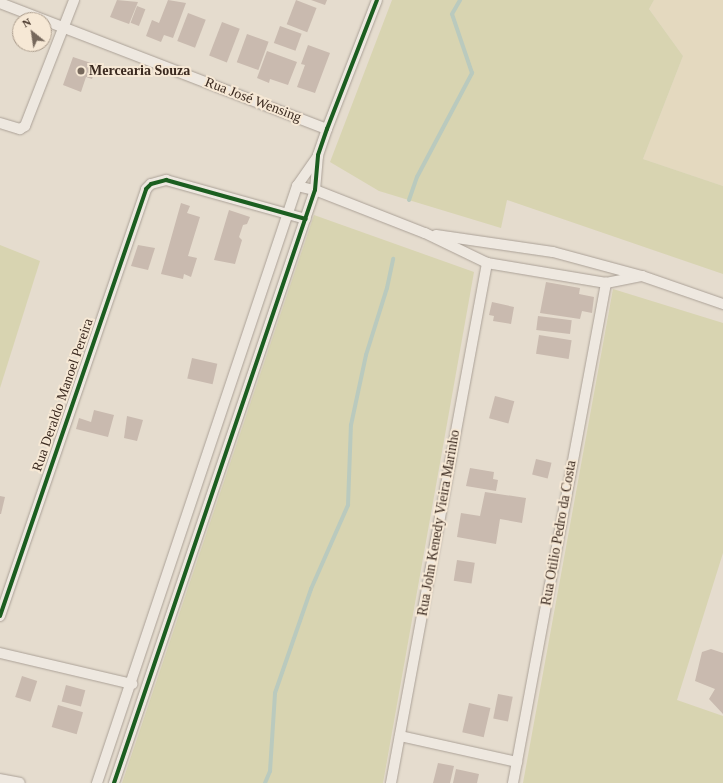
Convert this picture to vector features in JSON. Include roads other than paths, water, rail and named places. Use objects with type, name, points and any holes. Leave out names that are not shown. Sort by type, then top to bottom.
[{"type":"street","points":[[0,124],[23,129],[74,0]]},
{"type":"street","points":[[114,783],[306,219],[315,190],[318,155],[377,0]]},
{"type":"street","name":"Rua José Wensing","points":[[0,3],[327,129]]},
{"type":"street","points":[[97,783],[132,684],[297,186],[318,155]]},
{"type":"street","name":"Rua Deraldo Manoel Pereira","points":[[0,616],[142,196],[151,184],[158,180],[173,181],[288,213]]},
{"type":"street","points":[[297,186],[315,190],[425,233],[488,263],[606,282],[642,276]]},
{"type":"street","points":[[288,213],[306,219]]},
{"type":"street","points":[[425,233],[553,252],[642,276],[723,304]]},
{"type":"street","name":"Rua John Kenedy Vieira Marinho","points":[[391,783],[488,263]]},
{"type":"street","name":"Rua Otilio Pedro da Costa","points":[[513,783],[606,282]]},
{"type":"street","points":[[0,653],[132,684]]},
{"type":"street","points":[[400,736],[517,762]]},
{"type":"street","points":[[0,779],[20,783]]},
{"type":"waterway","points":[[409,200],[417,177],[472,73],[452,14],[460,0]]},
{"type":"waterway","points":[[265,783],[270,771],[275,693],[311,589],[348,505],[351,425],[366,355],[387,288],[393,259]]},
{"type":"place","name":"Mercearia Souza","points":[[81,71]]}]
